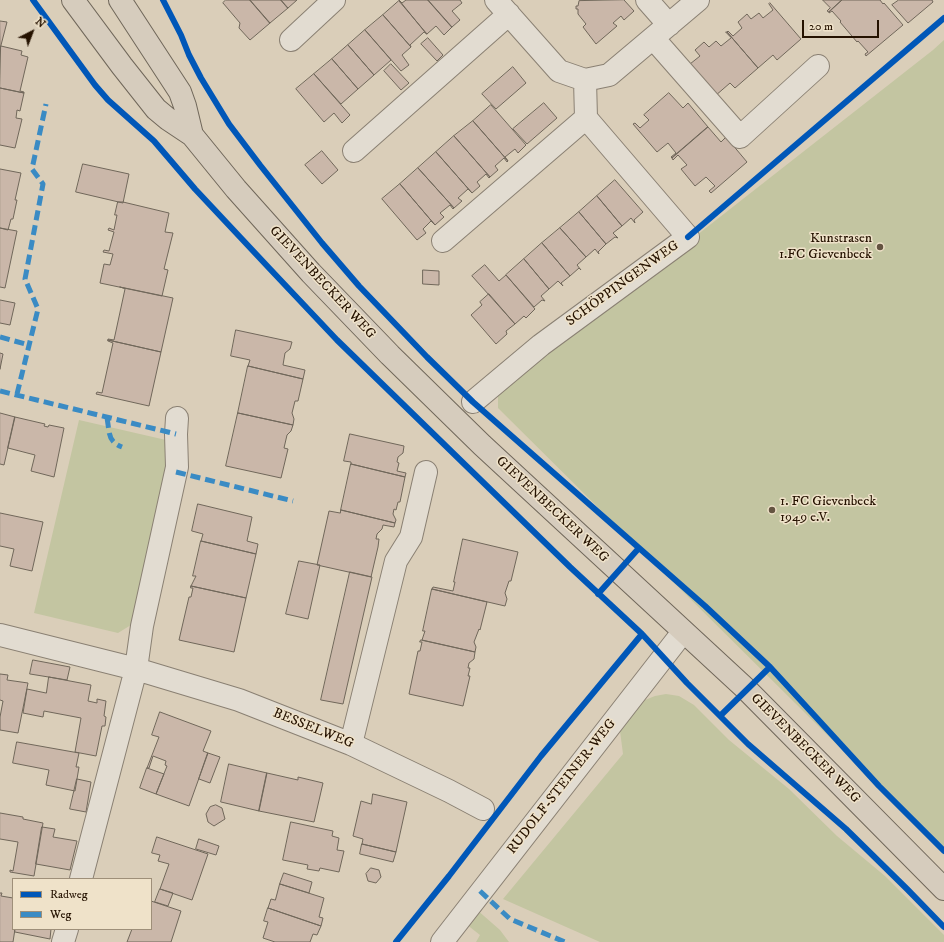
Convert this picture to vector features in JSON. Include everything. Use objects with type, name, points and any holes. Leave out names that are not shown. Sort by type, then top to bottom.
[{"type":"main road","name":"GIEVENBECKER WEG","points":[[72,0],[156,109],[192,135],[236,189],[311,274],[390,355],[482,445],[746,689],[944,888]]},
{"type":"main road","name":"GIEVENBECKER WEG","points":[[120,0],[180,92],[192,135]]},
{"type":"street","points":[[290,40],[334,0]]},
{"type":"street","points":[[647,0],[661,31],[740,137],[818,66]]},
{"type":"street","points":[[354,151],[502,7],[559,71],[585,80],[609,75],[698,0]]},
{"type":"street","points":[[443,241],[586,118],[585,80]]},
{"type":"street","name":"SCHÖPPINGENWEG","points":[[473,402],[541,344],[688,236],[586,118]]},
{"type":"street","points":[[81,878],[136,669],[142,626],[178,466],[176,434],[178,418]]},
{"type":"street","points":[[351,744],[396,562],[411,537],[426,472]]},
{"type":"street","name":"RUDOLF-STEINER-WEG","points":[[442,942],[683,632]]},
{"type":"street","name":"BESSELWEG","points":[[0,634],[136,669],[239,700],[351,744],[483,809]]},
{"type":"street","points":[[63,942],[66,930]]},
{"type":"green space","name":"1. FC Gievenbeck 1949 e.V.","points":[[944,40],[944,851],[498,408],[498,391]]},
{"type":"green space","points":[[79,420],[166,440],[171,447],[131,625],[118,633],[34,613]]},
{"type":"green space","points":[[666,694],[679,696],[694,705],[729,740],[789,789],[837,836],[885,876],[944,935],[944,942],[600,942],[503,899],[623,754],[620,731],[645,700]]},
{"type":"green space","points":[[476,909],[500,930],[509,942],[476,942],[480,935],[466,924]]},
{"type":"building","points":[[226,0],[250,0],[270,23],[250,40],[239,28],[240,23],[223,3]]},
{"type":"building","points":[[250,0],[281,0],[288,8],[270,23]]},
{"type":"building","points":[[281,0],[297,0],[288,8]]},
{"type":"building","points":[[399,0],[402,3],[406,0],[428,0],[452,27],[444,35],[436,26],[427,34]]},
{"type":"building","points":[[428,0],[460,0],[462,3],[452,11],[460,20],[452,27]]},
{"type":"building","points":[[624,0],[634,11],[624,20],[621,16],[613,23],[617,26],[596,44],[583,27],[586,24],[578,14],[578,9],[576,9],[579,1]]},
{"type":"building","points":[[823,0],[842,0],[829,12],[827,11],[830,8]]},
{"type":"building","points":[[842,0],[880,0],[903,25],[866,56],[865,54],[868,52],[858,41],[857,42],[832,11],[829,13]]},
{"type":"building","points":[[899,0],[932,0],[933,2],[908,23],[892,5]]},
{"type":"building","points":[[399,1],[427,34],[424,32],[410,45],[411,47],[383,15]]},
{"type":"building","points":[[770,3],[801,39],[777,60],[773,55],[758,68],[727,32],[728,31],[733,36],[742,28],[738,22],[747,14],[751,19],[759,13],[763,18],[773,10],[769,4]]},
{"type":"building","points":[[383,15],[411,47],[402,55],[409,65],[401,71],[365,30]]},
{"type":"building","points":[[0,21],[7,22],[0,49]]},
{"type":"building","points":[[365,30],[391,60],[374,75],[348,45]]},
{"type":"building","points":[[726,32],[758,68],[735,88],[730,83],[715,96],[690,64],[700,56],[695,50],[704,42],[709,47],[716,41],[721,46],[731,38]]},
{"type":"building","points":[[428,38],[443,55],[437,61],[421,44]]},
{"type":"building","points":[[348,45],[374,75],[358,89],[332,59]]},
{"type":"building","points":[[1,46],[22,51],[21,55],[28,57],[20,91],[24,93],[0,88]]},
{"type":"building","points":[[332,59],[358,89],[341,104],[314,74]]},
{"type":"building","points":[[391,64],[409,83],[401,90],[384,71]]},
{"type":"building","points":[[513,67],[526,83],[496,109],[482,94]]},
{"type":"building","points":[[314,74],[350,115],[342,123],[334,113],[324,122],[296,89]]},
{"type":"building","points":[[0,88],[24,93],[20,111],[17,110],[16,118],[22,119],[15,148],[0,145]]},
{"type":"building","points":[[669,93],[683,108],[688,103],[708,127],[672,158],[671,157],[676,153],[668,143],[657,152],[633,124],[635,123],[640,128],[649,120],[644,115]]},
{"type":"building","points":[[544,103],[557,118],[527,144],[513,129]]},
{"type":"building","points":[[491,105],[526,145],[518,153],[515,149],[505,157],[508,161],[473,121]]},
{"type":"building","points":[[473,121],[508,161],[507,162],[504,158],[495,166],[498,170],[490,177],[454,136]]},
{"type":"building","points":[[708,127],[721,142],[726,137],[747,162],[711,193],[709,191],[715,186],[706,177],[695,186],[681,169],[687,165],[678,155],[673,160],[672,158]]},
{"type":"building","points":[[454,136],[490,177],[489,178],[486,174],[477,182],[480,186],[472,193],[436,152]]},
{"type":"building","points":[[322,151],[338,170],[322,184],[305,165]]},
{"type":"building","points":[[436,152],[472,193],[468,189],[458,198],[462,201],[454,208],[418,168]]},
{"type":"building","points":[[83,164],[129,174],[123,203],[76,192]]},
{"type":"building","points":[[418,168],[454,208],[453,209],[450,205],[440,213],[444,217],[435,225],[400,184]]},
{"type":"building","points":[[0,169],[21,173],[15,200],[17,200],[13,219],[11,219],[8,230],[0,228]]},
{"type":"building","points":[[615,180],[643,212],[634,220],[635,223],[631,218],[622,226],[597,196]]},
{"type":"building","points":[[400,184],[435,225],[431,221],[423,229],[426,233],[417,240],[382,199]]},
{"type":"building","points":[[597,196],[622,226],[613,233],[618,238],[615,237],[606,244],[579,212]]},
{"type":"building","points":[[118,202],[169,213],[165,232],[173,233],[164,269],[168,270],[162,296],[100,283],[104,264],[110,265],[113,254],[103,252],[104,250],[109,251],[114,232],[108,230],[109,228],[114,230]]},
{"type":"building","points":[[579,212],[606,244],[598,252],[599,254],[595,249],[586,257],[560,228]]},
{"type":"building","points":[[0,228],[17,231],[5,288],[0,287]]},
{"type":"building","points":[[560,228],[586,257],[577,265],[581,270],[579,268],[570,276],[542,243]]},
{"type":"building","points":[[542,243],[570,276],[561,283],[563,286],[558,281],[549,289],[524,259]]},
{"type":"building","points":[[524,259],[549,289],[541,296],[545,301],[542,300],[534,307],[506,275]]},
{"type":"building","points":[[485,265],[499,281],[506,275],[535,309],[526,318],[524,316],[515,324],[472,276]]},
{"type":"building","points":[[423,270],[439,271],[439,285],[423,284]]},
{"type":"building","points":[[120,287],[173,298],[161,352],[108,340],[114,340],[125,289]]},
{"type":"building","points":[[489,294],[515,324],[506,331],[507,334],[496,344],[471,315],[482,305],[480,302]]},
{"type":"building","points":[[0,300],[15,303],[10,325],[0,323]]},
{"type":"building","points":[[236,330],[292,342],[290,349],[285,353],[283,365],[305,370],[303,379],[248,366],[250,360],[231,356]]},
{"type":"building","points":[[108,340],[161,352],[149,406],[96,394],[97,392],[102,393],[113,343]]},
{"type":"building","points":[[0,353],[3,354],[0,369]]},
{"type":"building","points":[[248,366],[303,379],[298,401],[295,401],[292,413],[294,419],[293,425],[238,413]]},
{"type":"building","points":[[0,413],[15,417],[4,465],[0,464]]},
{"type":"building","points":[[238,413],[293,425],[291,431],[287,435],[284,448],[288,449],[281,478],[226,466]]},
{"type":"building","points":[[15,417],[45,424],[44,426],[48,427],[49,425],[64,428],[54,477],[31,471],[35,455],[8,448]]},
{"type":"building","points":[[350,434],[404,446],[403,453],[398,457],[397,462],[399,463],[397,471],[406,473],[405,477],[344,461]]},
{"type":"building","points":[[351,464],[405,477],[400,502],[398,502],[396,510],[394,509],[393,514],[396,520],[395,523],[341,510]]},
{"type":"building","points":[[198,504],[252,517],[247,541],[258,544],[256,554],[201,541],[203,534],[192,531]]},
{"type":"building","points":[[341,510],[395,523],[394,527],[383,525],[382,529],[377,534],[376,539],[379,539],[378,547],[371,577],[317,565],[329,511],[340,513]]},
{"type":"building","points":[[0,513],[43,522],[32,571],[10,566],[14,549],[0,546]]},
{"type":"building","points":[[463,539],[518,552],[511,581],[509,581],[505,593],[507,599],[505,606],[432,589],[433,587],[453,591]]},
{"type":"building","points":[[201,541],[256,554],[246,598],[191,586],[196,576],[193,576]]},
{"type":"building","points":[[299,561],[320,565],[308,619],[286,614]]},
{"type":"building","points":[[350,572],[372,577],[343,704],[321,700]]},
{"type":"building","points":[[191,586],[246,598],[234,652],[179,640],[189,597],[191,597],[193,588],[191,588]]},
{"type":"building","points":[[432,589],[487,602],[480,630],[479,629],[474,642],[476,647],[475,652],[422,640],[425,631],[423,631]]},
{"type":"building","points":[[421,640],[475,652],[474,659],[469,663],[468,668],[470,668],[468,676],[470,676],[463,706],[409,694],[418,651],[420,651],[422,642],[420,642]]},
{"type":"building","points":[[33,660],[70,667],[67,680],[30,674]]},
{"type":"building","points":[[0,674],[8,675],[7,680],[28,683],[18,733],[0,730],[0,717],[3,701],[0,700]]},
{"type":"building","points":[[49,677],[91,685],[88,701],[97,703],[97,699],[106,701],[104,716],[106,717],[105,726],[102,726],[96,756],[75,752],[81,718],[44,711],[43,717],[23,713],[27,689],[46,693]]},
{"type":"building","points":[[160,712],[211,731],[203,751],[208,753],[189,806],[156,794],[167,766],[165,765],[166,761],[153,756],[149,768],[147,768],[159,737],[152,735]]},
{"type":"building","points":[[17,742],[79,753],[76,767],[79,767],[75,791],[46,785],[49,770],[13,763]]},
{"type":"building","points":[[208,753],[220,757],[210,783],[199,779]]},
{"type":"building","points":[[229,764],[267,773],[259,811],[221,802]]},
{"type":"building","points":[[147,768],[164,774],[156,794],[140,788]]},
{"type":"building","points":[[267,773],[298,780],[298,777],[323,783],[314,822],[259,811]]},
{"type":"building","points":[[77,779],[91,782],[86,812],[70,809]]},
{"type":"building","points":[[373,794],[407,802],[396,852],[362,844],[363,839],[353,836],[361,801],[371,804]]},
{"type":"building","points":[[216,805],[222,808],[225,819],[214,826],[208,822],[206,814],[210,807]]},
{"type":"building","points":[[0,813],[23,817],[23,819],[43,823],[34,876],[10,872],[10,870],[13,871],[18,842],[0,839]]},
{"type":"building","points":[[291,822],[333,831],[332,836],[339,838],[337,850],[344,851],[339,872],[320,868],[319,871],[307,869],[308,865],[283,860]]},
{"type":"building","points":[[42,827],[55,829],[53,837],[77,841],[70,870],[36,864]]},
{"type":"building","points":[[157,837],[208,854],[192,900],[160,889],[169,864],[158,861],[160,855],[152,853]]},
{"type":"building","points":[[199,839],[219,846],[216,855],[196,849]]},
{"type":"building","points":[[362,844],[396,852],[393,862],[360,854]]},
{"type":"building","points":[[371,868],[379,870],[381,877],[376,883],[368,881],[366,874]]},
{"type":"building","points":[[284,873],[312,882],[309,893],[280,884]]},
{"type":"building","points":[[280,884],[324,898],[319,917],[323,918],[321,926],[268,908],[271,899],[275,900]]},
{"type":"building","points":[[160,889],[173,893],[168,906],[155,902]]},
{"type":"building","points":[[0,893],[2,893],[1,896],[12,898],[12,930],[15,930],[13,942],[0,942]]},
{"type":"building","points":[[152,901],[181,911],[171,942],[127,942],[132,930],[152,930]]},
{"type":"building","points":[[268,908],[321,926],[317,935],[313,934],[310,942],[275,942],[263,938],[268,922],[264,921]]},
{"type":"building","points":[[15,930],[51,930],[50,939],[15,932]]},
{"type":"marked path","points":[[17,394],[38,309],[25,279],[43,184],[32,169],[46,104]]},
{"type":"marked path","points":[[0,337],[29,345]]},
{"type":"marked path","points":[[0,391],[176,434]]},
{"type":"marked path","points":[[107,418],[111,439],[117,445],[122,447]]},
{"type":"marked path","points":[[176,472],[293,501]]},
{"type":"marked path","points":[[480,891],[510,919],[565,942]]},
{"type":"cycle path","points":[[33,0],[95,85],[108,100],[154,141],[195,189],[337,340],[570,567],[642,634],[687,683],[748,744],[846,829],[944,927]]},
{"type":"cycle path","points":[[163,0],[201,78],[229,124],[322,243],[359,286],[427,357],[473,402],[705,606],[770,667],[879,786],[944,851]]},
{"type":"cycle path","points":[[688,237],[944,18]]},
{"type":"cycle path","points":[[598,594],[639,548]]},
{"type":"cycle path","points":[[396,942],[449,876],[541,756],[642,634]]},
{"type":"cycle path","points":[[720,716],[770,667]]},
{"type":"place","name":"Kunstrasen 1.FC Gievenbeck","points":[[880,247]]},
{"type":"place","name":"1. FC Gievenbeck 1949 e.V.","points":[[772,510]]}]
